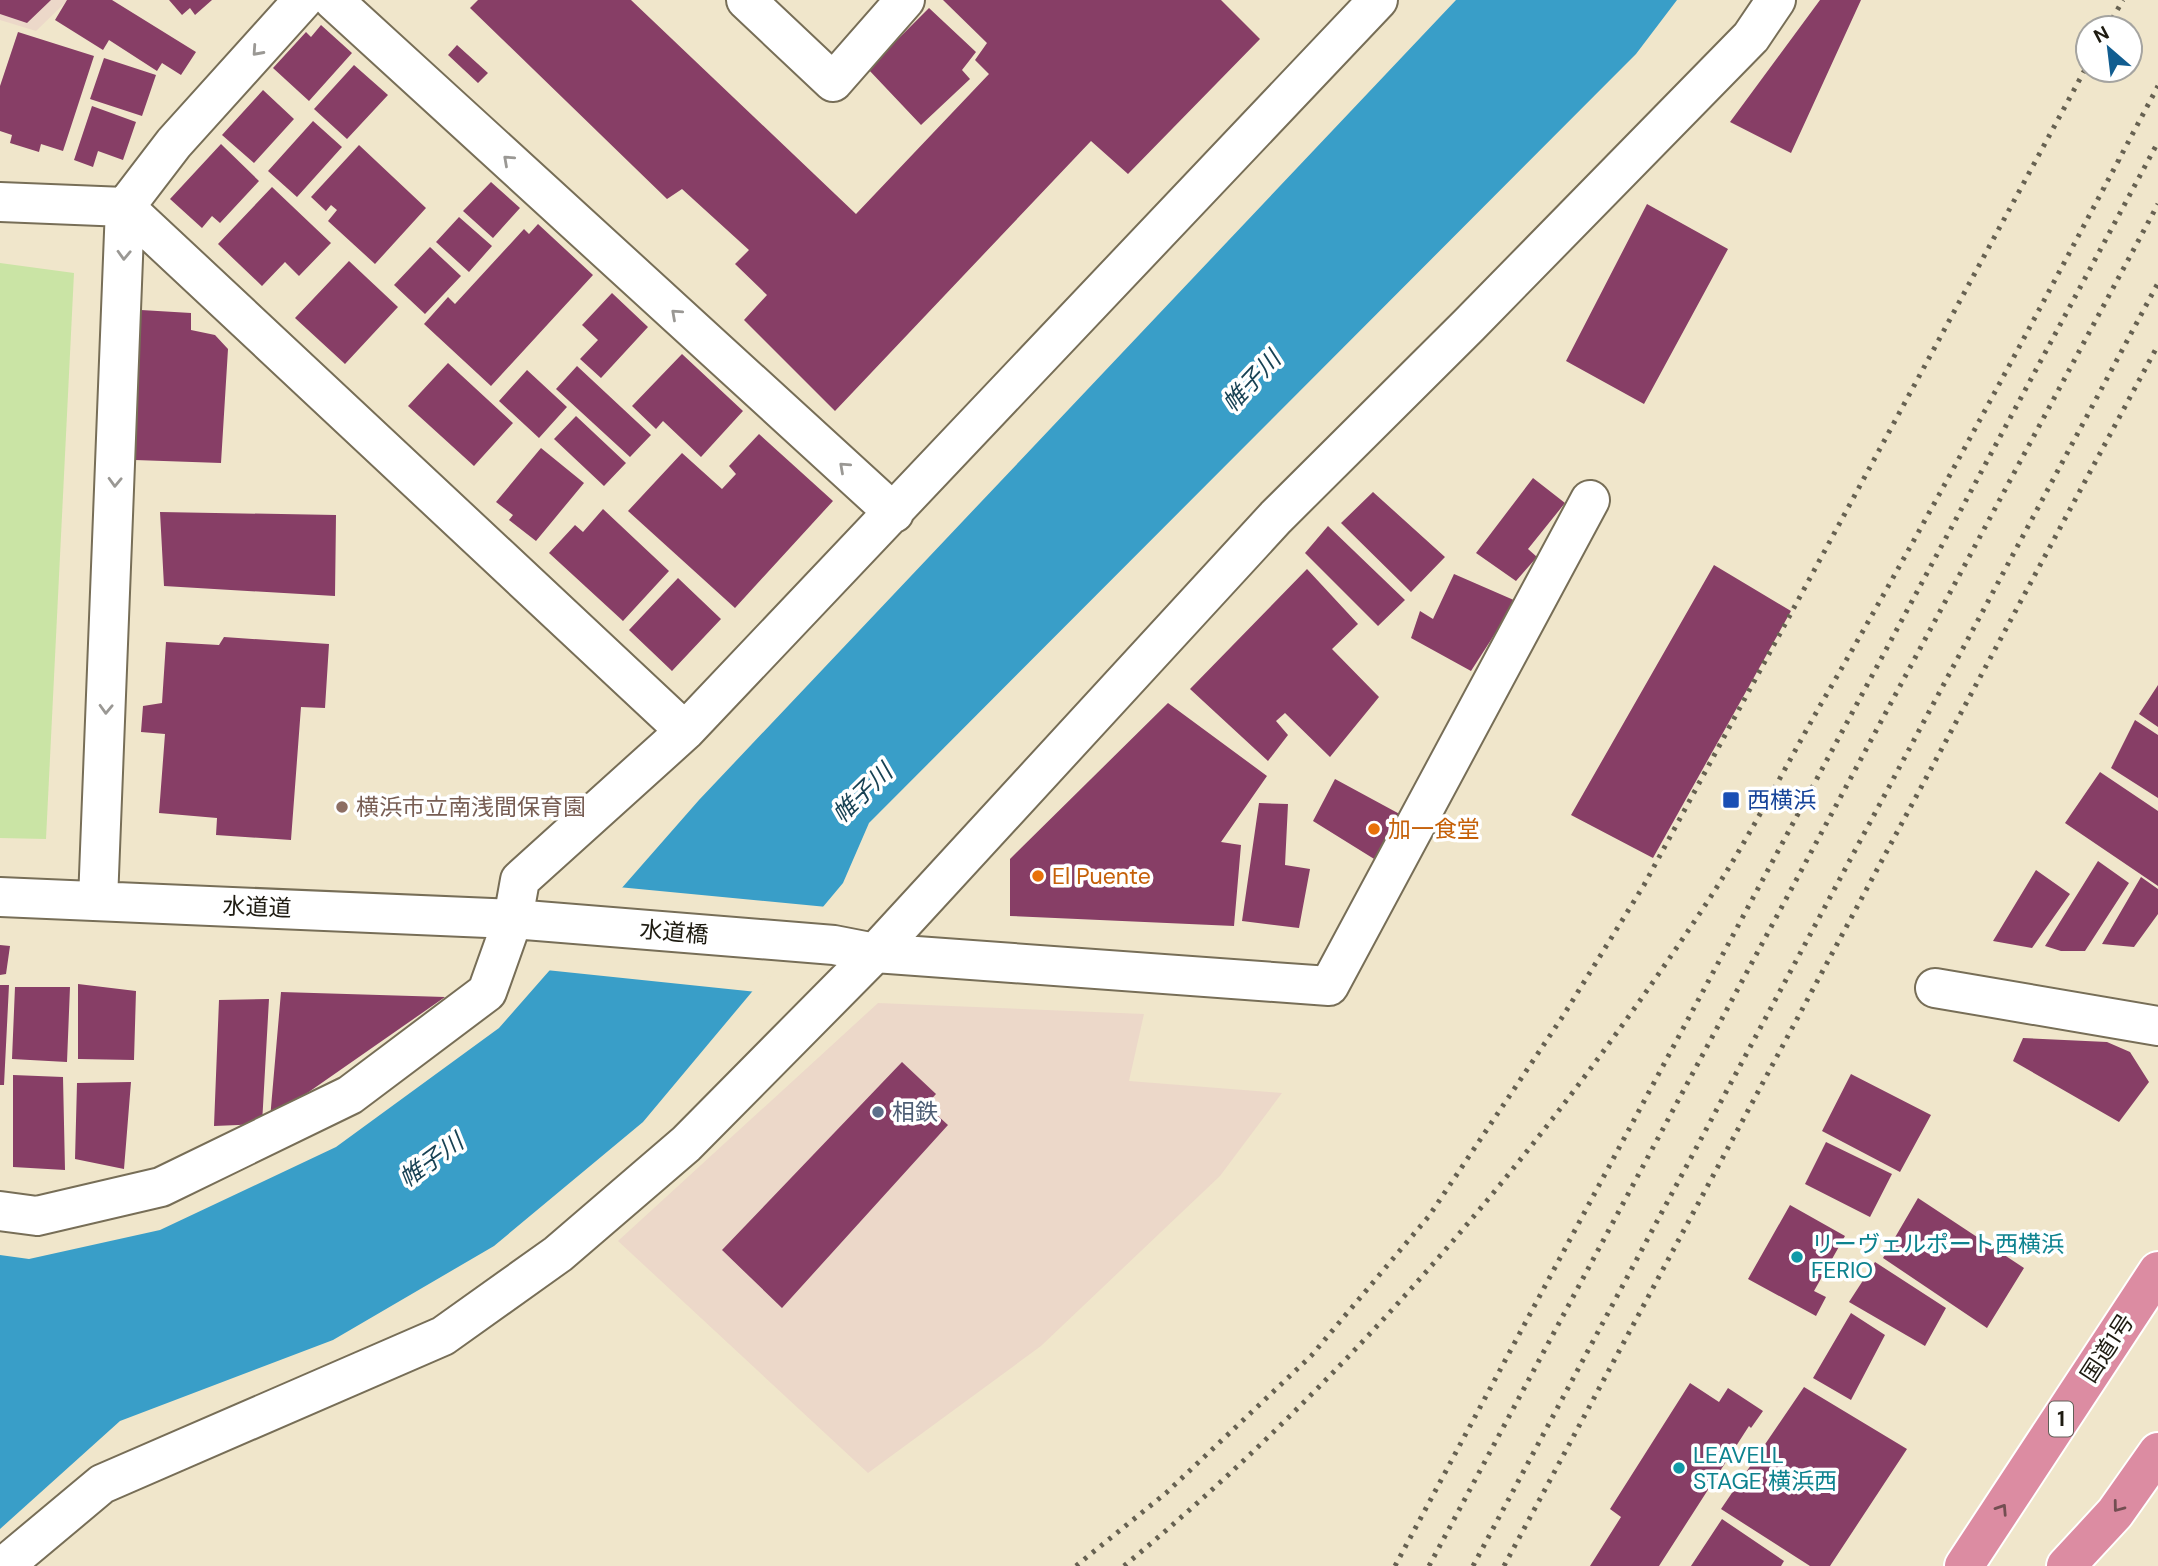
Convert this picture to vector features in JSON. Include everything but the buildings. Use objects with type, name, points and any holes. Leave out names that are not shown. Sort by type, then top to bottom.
[{"type":"highway","name":"国道1号","points":[[1964,1566],[2158,1271]]},
{"type":"highway","points":[[2066,1566],[2115,1513],[2158,1452]]},
{"type":"street","points":[[98,901],[125,207],[174,144],[303,0]]},
{"type":"street","points":[[333,0],[894,513]]},
{"type":"street","points":[[746,0],[833,82],[905,0]]},
{"type":"street","points":[[4,1566],[102,1484],[443,1336],[558,1254],[687,1144],[875,953],[1276,517],[1469,326],[1742,47],[1776,0]]},
{"type":"street","points":[[0,1211],[37,1216],[161,1187],[350,1095],[487,992],[513,919],[520,880],[685,731],[894,513],[1365,4]]},
{"type":"street","points":[[0,202],[125,207],[685,731]]},
{"type":"street","name":"水道橋","points":[[513,919],[834,945],[875,953],[1329,986],[1590,500]]},
{"type":"street","name":"水道道","points":[[0,897],[513,919]]},
{"type":"street","points":[[1935,988],[2158,1026]]},
{"type":"shaded area","points":[[0,0],[68,0],[36,31],[0,20]]},
{"type":"shaded area","points":[[878,1003],[1144,1014],[1129,1081],[1282,1093],[1220,1176],[1041,1346],[868,1473],[618,1241]]},
{"type":"green space","points":[[0,263],[74,273],[46,839],[0,838]]},
{"type":"water","name":"帷子川","points":[[1456,0],[1677,0],[1636,54],[869,823],[843,883],[643,1122],[494,1246],[333,1340],[120,1421],[0,1529],[0,1255],[29,1259],[160,1230],[336,1147],[499,1028],[699,800]]},
{"type":"pier","points":[[618,887],[827,907],[757,992],[546,970]]},
{"type":"railway","points":[[2115,14],[2123,0]]},
{"type":"railway","points":[[1076,1566],[1166,1493],[1311,1356],[1429,1216],[1563,1016],[1644,885],[2077,84]]},
{"type":"railway","points":[[1124,1566],[1207,1494],[1287,1419],[1363,1341],[1508,1175],[1640,1001],[1734,860],[1950,474],[2158,86]]},
{"type":"railway","points":[[1395,1566],[2158,142]]},
{"type":"railway","points":[[1429,1566],[2158,204]]},
{"type":"railway","points":[[1473,1566],[2158,283]]},
{"type":"railway","points":[[1504,1566],[2158,345]]},
{"type":"place","name":"西横浜","points":[[1731,800]]},
{"type":"place","name":"横浜市立南浅間保育園","points":[[342,807]]},
{"type":"place","name":"加一食堂","points":[[1374,829]]},
{"type":"place","name":"El Puente","points":[[1038,876]]},
{"type":"place","name":"相鉄","points":[[878,1112]]},
{"type":"place","name":"リーヴェルポート西横浜 FERIO","points":[[1797,1257]]},
{"type":"place","name":"LEAVELL STAGE 横浜西","points":[[1679,1468]]}]
